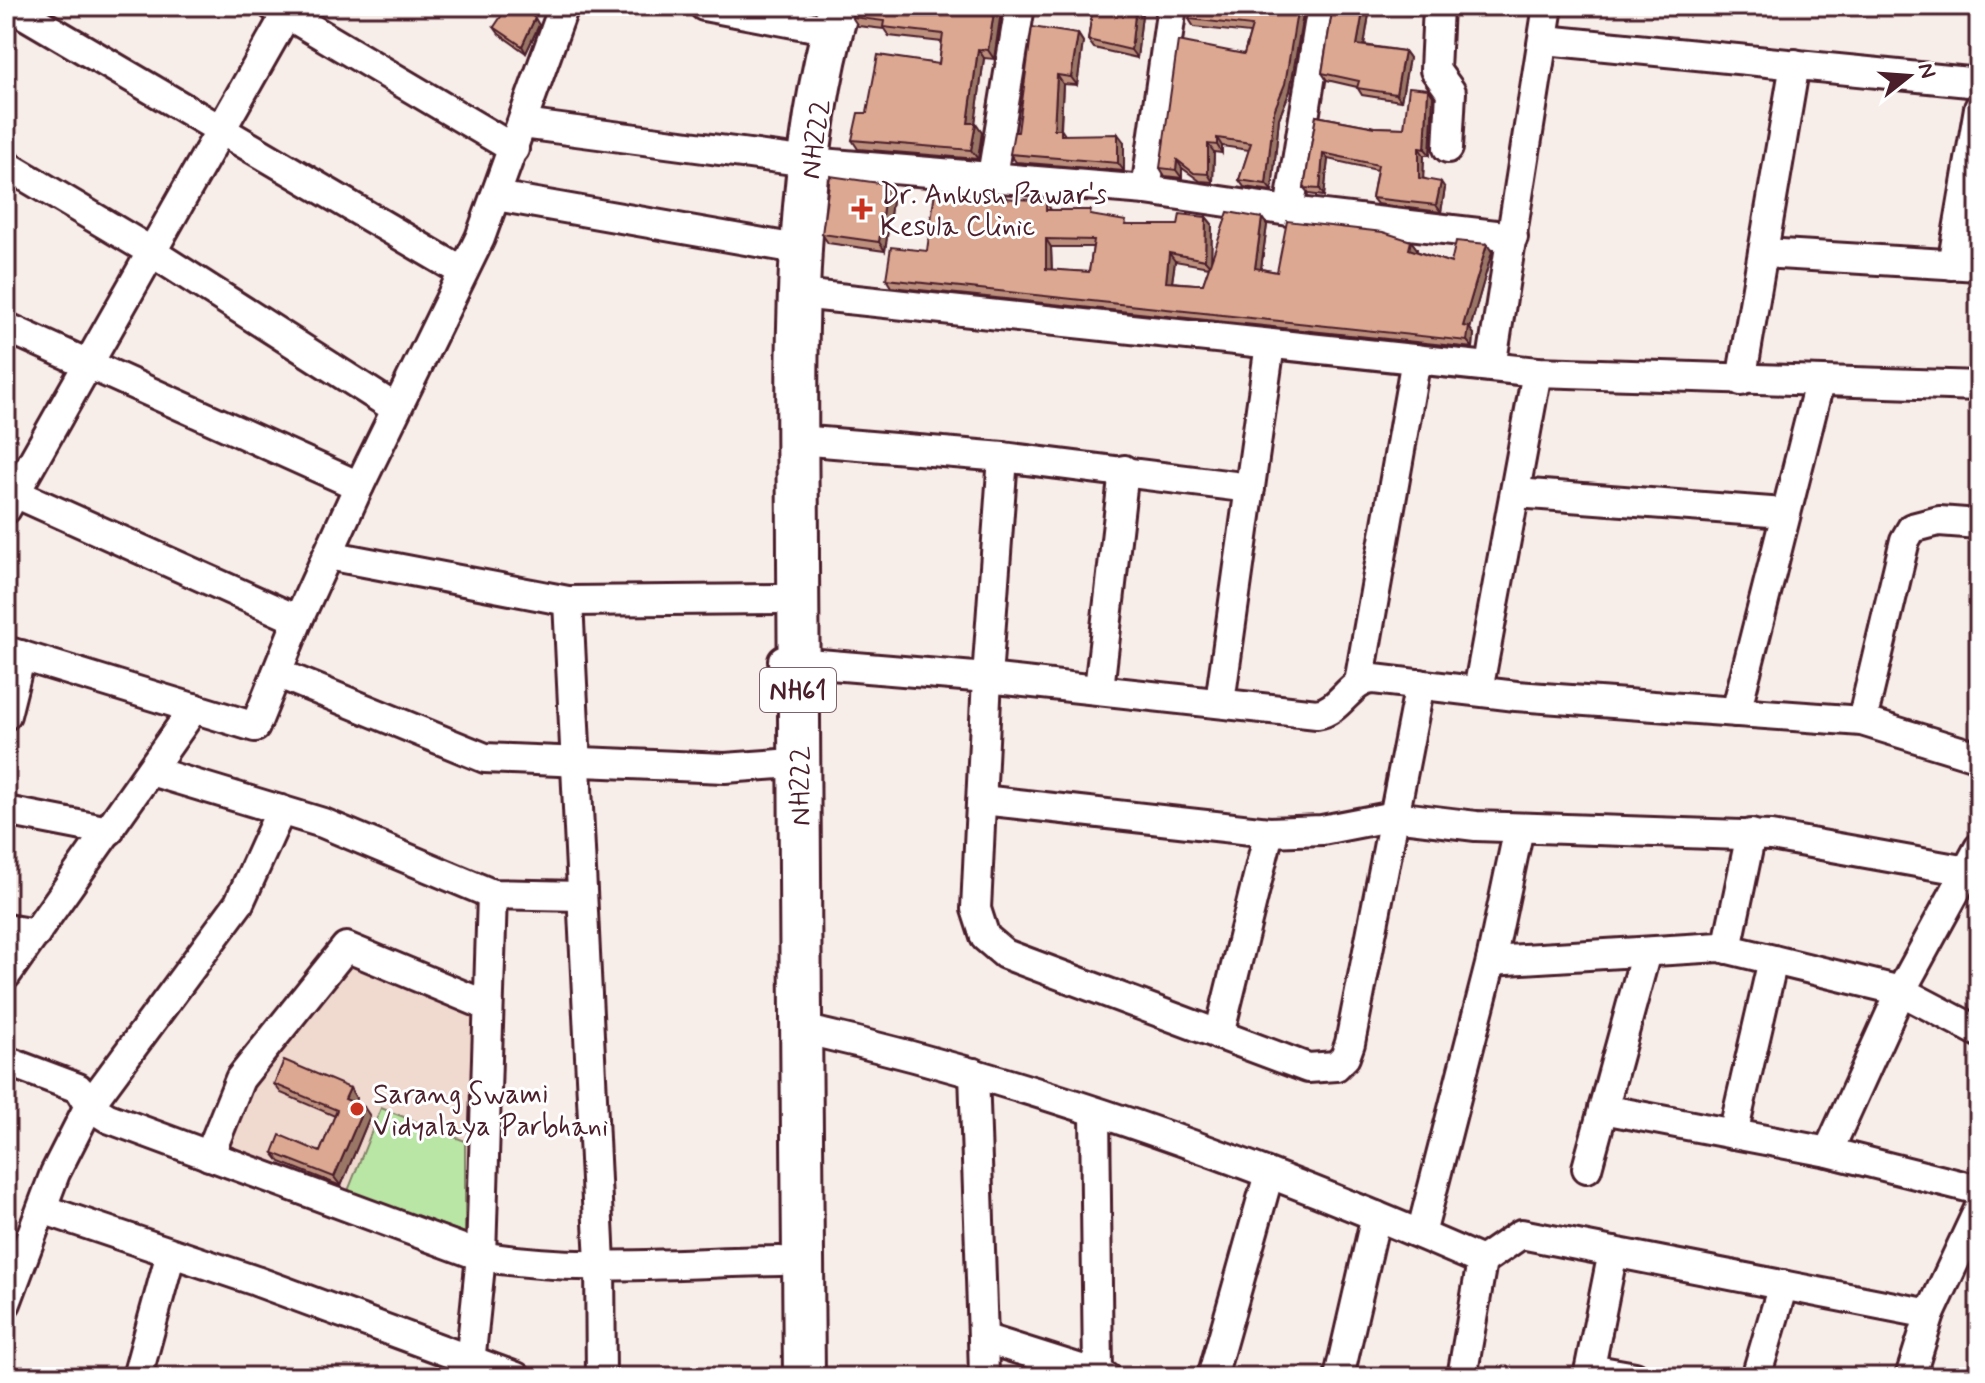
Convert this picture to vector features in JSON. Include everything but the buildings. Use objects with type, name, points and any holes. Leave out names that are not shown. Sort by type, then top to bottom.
[{"type":"highway","name":"NH222","points":[[804,1377],[802,1029],[788,661],[778,599],[780,246],[798,160],[821,77],[821,13]]},
{"type":"highway","name":"NH222","points":[[781,1377],[779,764],[788,661],[798,440],[798,160]]},
{"type":"street","points":[[10,6],[463,272]]},
{"type":"street","points":[[704,6],[821,13]]},
{"type":"street","points":[[992,176],[1020,6]]},
{"type":"street","points":[[1146,190],[1172,6]]},
{"type":"street","points":[[1289,211],[1322,6]]},
{"type":"street","points":[[1438,6],[1435,70],[1450,86],[1448,148]]},
{"type":"street","points":[[1491,367],[1548,6]]},
{"type":"street","points":[[6,715],[14,653],[255,727],[298,620],[496,196],[519,136],[560,8]]},
{"type":"street","points":[[298,620],[9,497],[90,365],[153,253],[283,9],[519,136],[1146,190],[1289,211],[1513,237]]},
{"type":"street","points":[[1545,40],[1979,83]]},
{"type":"street","points":[[1741,381],[1795,64]]},
{"type":"street","points":[[1763,253],[1965,266],[1979,108]]},
{"type":"street","points":[[6,165],[153,253],[395,408]]},
{"type":"street","points":[[496,196],[780,246]]},
{"type":"street","points":[[800,294],[1537,372],[1741,381],[1979,386]]},
{"type":"street","points":[[6,327],[359,486]]},
{"type":"street","points":[[1220,702],[1270,344]]},
{"type":"street","points":[[1359,683],[1416,359]]},
{"type":"street","points":[[1478,691],[1537,372]]},
{"type":"street","points":[[1736,712],[1819,383]]},
{"type":"street","points":[[798,440],[1003,457],[1250,488]]},
{"type":"street","points":[[1003,457],[987,678],[976,909],[985,937],[993,947],[1308,1068],[1336,1066],[1345,1057],[1420,684]]},
{"type":"street","points":[[1099,689],[1124,470]]},
{"type":"street","points":[[1516,493],[1784,513]]},
{"type":"street","points":[[1862,721],[1905,540],[1912,528],[1939,521],[1979,524]]},
{"type":"street","points":[[328,555],[568,601],[778,599]]},
{"type":"street","points":[[568,601],[600,1263],[601,1377]]},
{"type":"street","points":[[788,661],[1099,689],[1317,714],[1331,709],[1359,683],[1374,679],[1478,691],[1862,721],[1979,757]]},
{"type":"street","points":[[277,673],[485,758],[725,768],[779,764]]},
{"type":"street","points":[[6,975],[194,708]]},
{"type":"street","points":[[151,771],[323,823],[492,894],[581,896]]},
{"type":"street","points":[[982,800],[1269,832],[1322,830],[1394,816],[1519,828],[1751,834],[1973,860],[1901,991],[1828,1152]]},
{"type":"street","points":[[6,1303],[42,1209],[89,1106],[239,903],[281,810]]},
{"type":"street","points":[[6,811],[109,831]]},
{"type":"street","points":[[1421,1234],[1491,961],[1519,828]]},
{"type":"street","points":[[1219,1035],[1269,832]]},
{"type":"street","points":[[1727,949],[1751,834]]},
{"type":"street","points":[[470,1363],[481,1256],[492,894]]},
{"type":"street","points":[[6,929],[36,934]]},
{"type":"street","points":[[209,1156],[240,1079],[346,947],[488,1006]]},
{"type":"street","points":[[1491,961],[1727,949],[1901,991],[1979,1032]]},
{"type":"street","points":[[1587,1168],[1646,952]]},
{"type":"street","points":[[1733,1134],[1773,960]]},
{"type":"street","points":[[802,1029],[925,1057],[1095,1112],[1269,1174],[1482,1261]]},
{"type":"street","points":[[6,1061],[78,1088],[89,1106],[108,1118],[481,1256],[514,1262],[780,1261]]},
{"type":"street","points":[[974,1073],[984,1377]]},
{"type":"street","points":[[1603,1109],[1828,1152],[1979,1190]]},
{"type":"street","points":[[983,1338],[1102,1376],[1095,1112]]},
{"type":"street","points":[[1212,1377],[1269,1174]]},
{"type":"street","points":[[42,1209],[516,1377]]},
{"type":"street","points":[[1917,1375],[1930,1314],[1979,1209]]},
{"type":"street","points":[[1339,1377],[1376,1216]]},
{"type":"street","points":[[1462,1377],[1482,1261],[1521,1234],[1930,1314]]},
{"type":"street","points":[[1613,1252],[1589,1373],[1635,1377]]},
{"type":"street","points":[[137,1377],[171,1253]]},
{"type":"street","points":[[1756,1377],[1783,1285]]},
{"type":"shaded area","name":"Sarang Swami Vidyalaya Parbhani","points":[[348,961],[475,1011],[471,1243],[221,1151],[261,1067]]},
{"type":"green space","points":[[381,1108],[465,1141],[465,1233],[348,1191]]},
{"type":"place","name":"Dr. Ankush Pawar's Kesula Clinic","points":[[862,209]]},
{"type":"place","name":"Sarang Swami Vidyalaya Parbhani","points":[[357,1109]]}]
